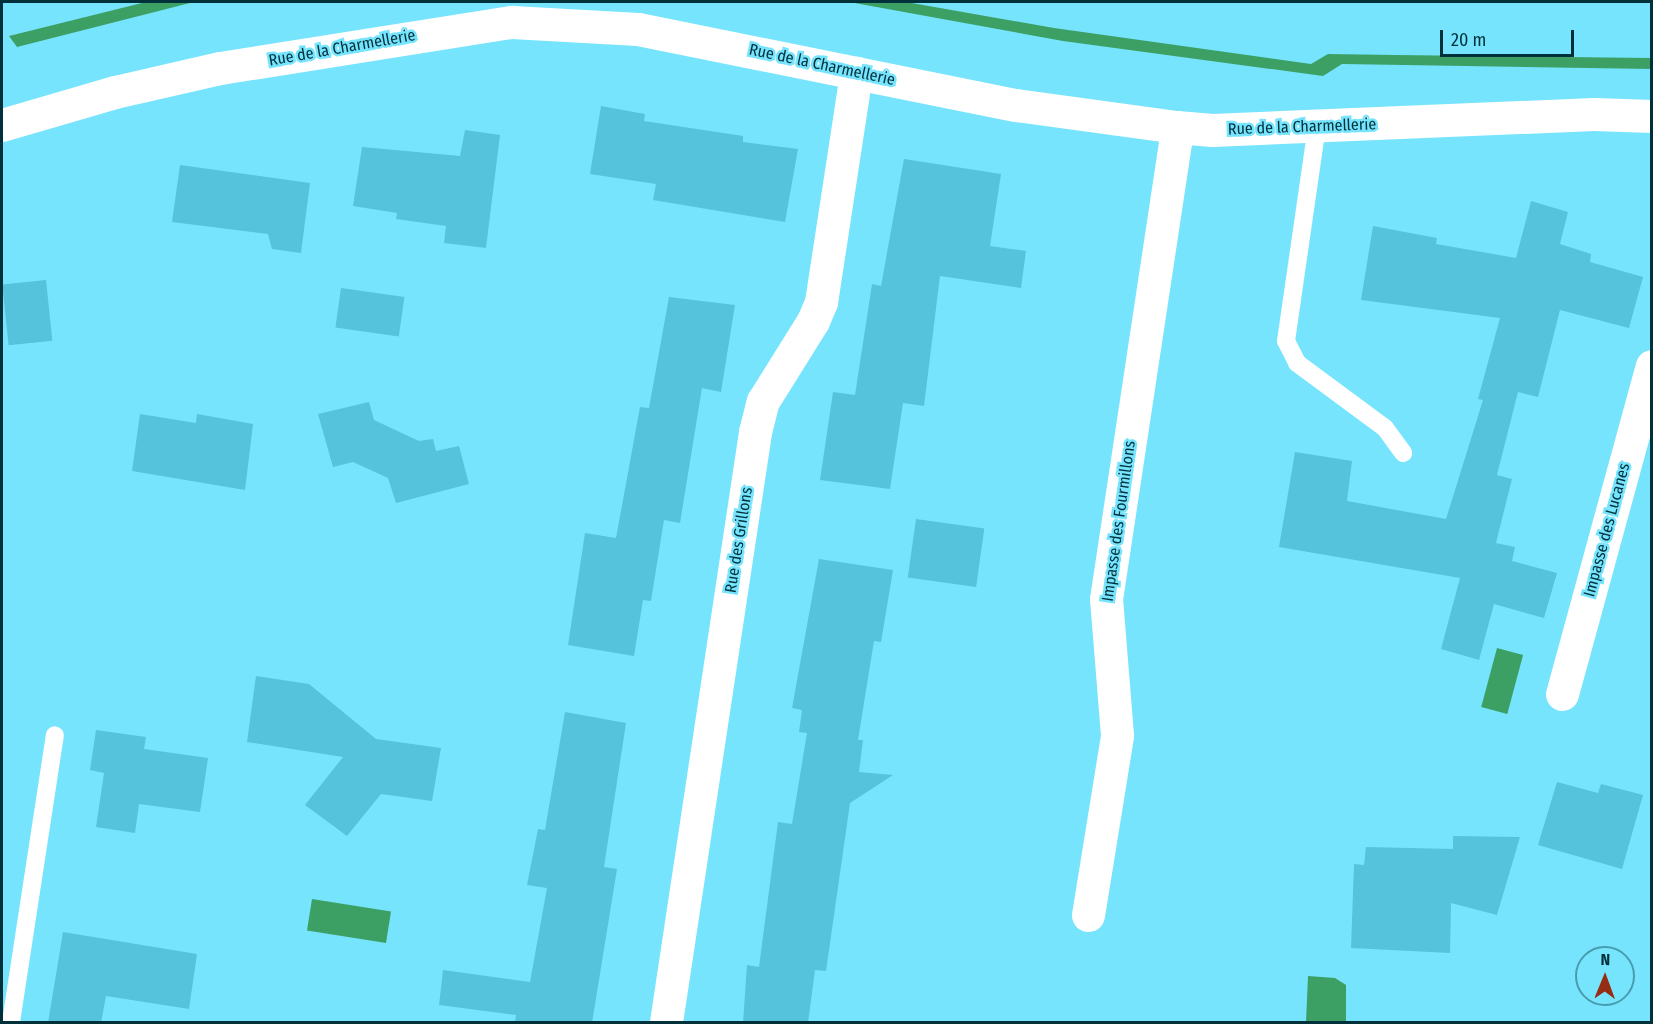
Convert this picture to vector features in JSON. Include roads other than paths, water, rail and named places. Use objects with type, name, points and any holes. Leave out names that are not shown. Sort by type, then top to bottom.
[{"type":"street","name":"Rue de la Charmellerie","points":[[3,120],[220,68],[512,22],[638,29],[1016,105],[1177,128],[1212,130],[1594,114],[1652,116]]},
{"type":"street","name":"Rue des Grillons","points":[[666,1023],[755,432],[763,401],[813,321],[821,302],[856,73]]},
{"type":"street","name":"Impasse des Fourmillons","points":[[1088,915],[1117,735],[1106,599],[1177,128]]},
{"type":"street","name":"Impasse des Lucanes","points":[[1562,694],[1646,405],[1652,366]]},
{"type":"lane","points":[[1317,126],[1286,318],[1286,341],[1296,363],[1385,428],[1403,453]]},
{"type":"lane","points":[[11,1023],[55,735]]}]
